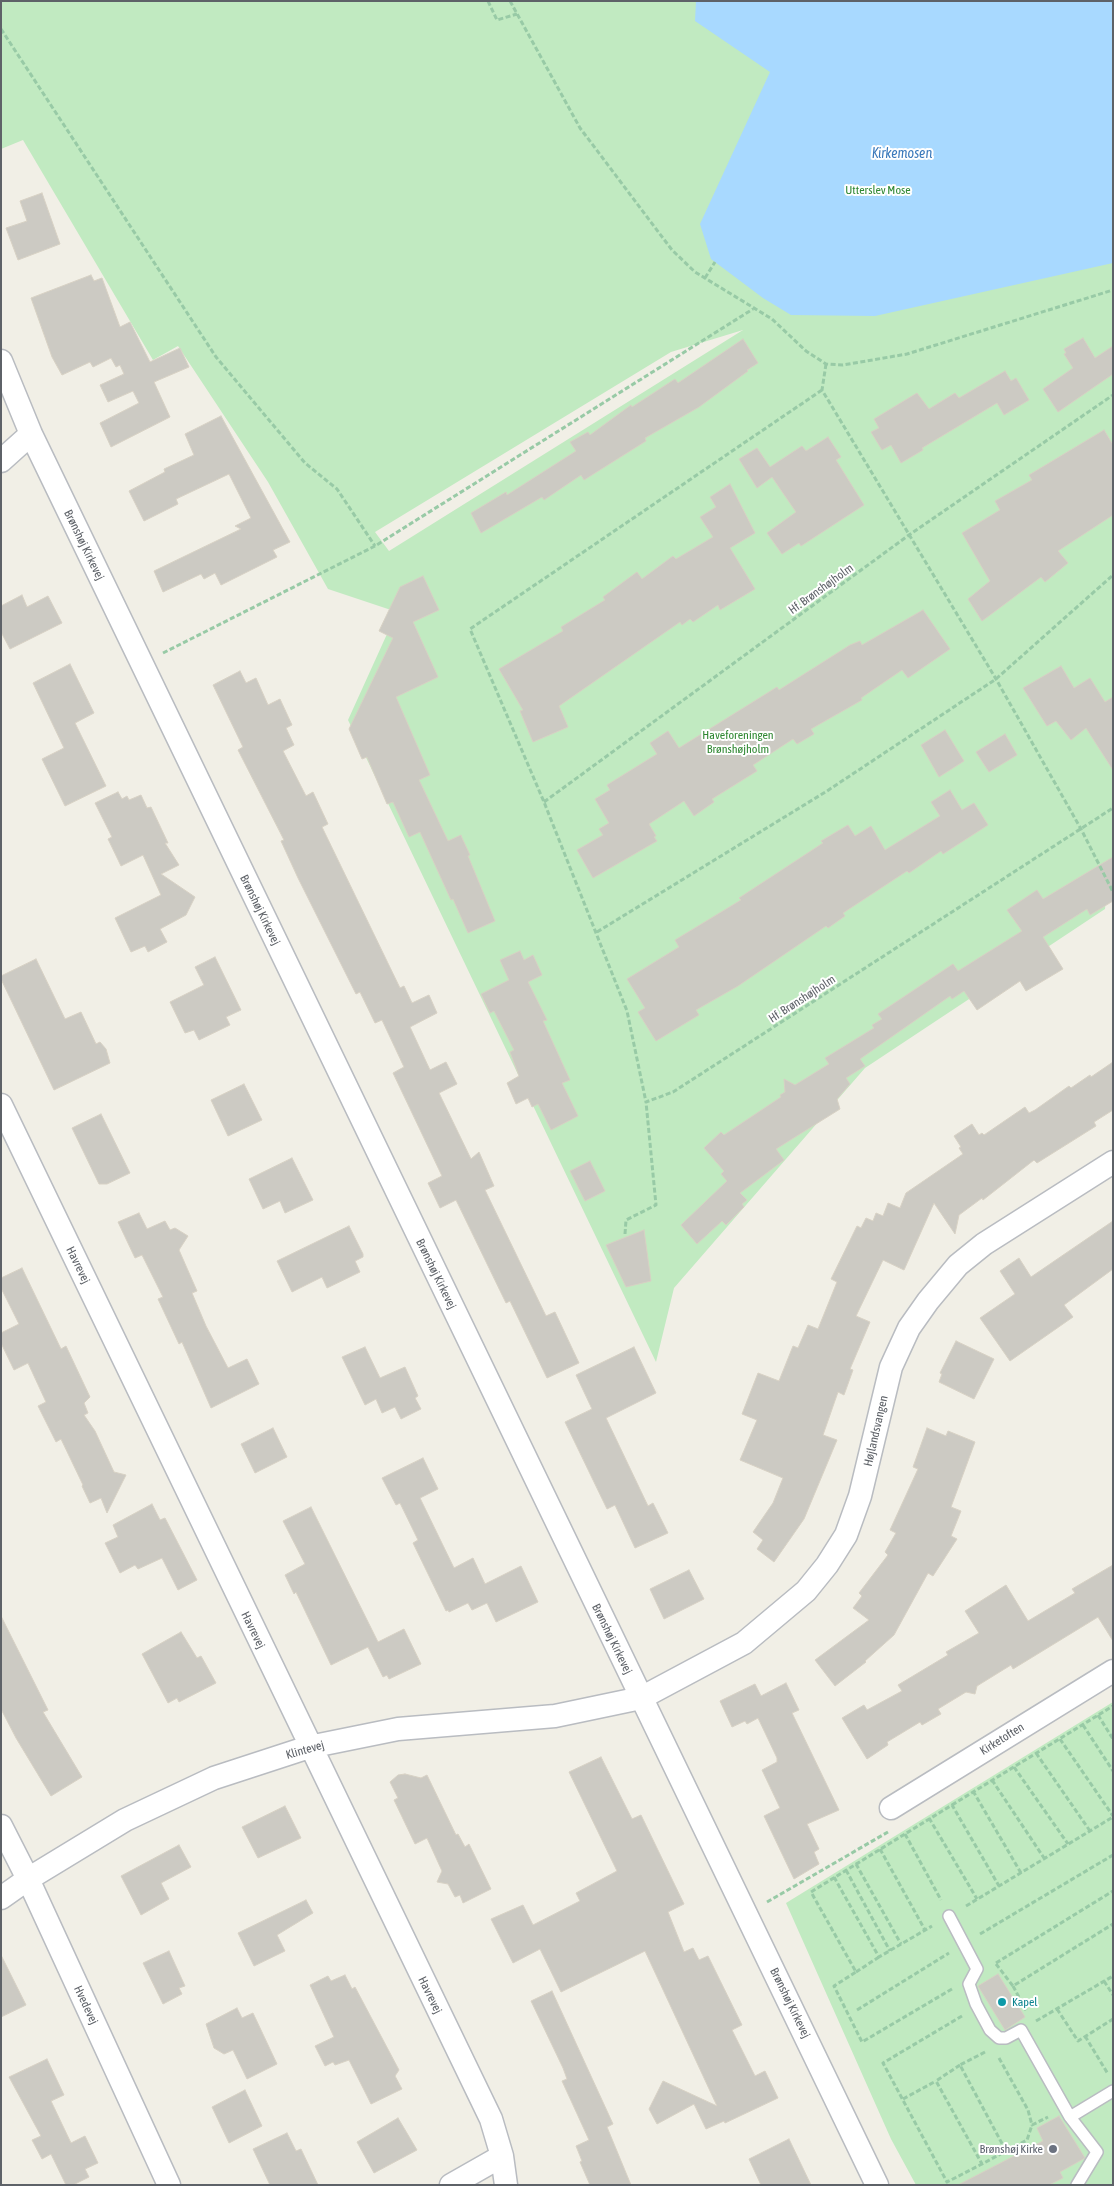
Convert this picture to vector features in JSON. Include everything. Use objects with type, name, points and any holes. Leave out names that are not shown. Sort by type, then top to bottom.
[{"type":"street","name":"Brønshøj Kirkevej","points":[[1,362],[31,434],[877,2185]]},
{"type":"street","points":[[1,461],[31,434]]},
{"type":"street","name":"Havrevej","points":[[1,1105],[491,2119],[502,2156],[506,2185]]},
{"type":"street","name":"Højlandsvangen","points":[[641,1698],[744,1643],[806,1591],[827,1565],[846,1535],[860,1496],[891,1366],[909,1328],[928,1301],[958,1265],[984,1244],[1113,1162]]},
{"type":"street","name":"Kirketoften","points":[[891,1808],[1113,1671]]},
{"type":"street","name":"Klintevej","points":[[1,1898],[28,1878],[133,1816],[214,1778],[310,1747],[398,1729],[555,1716],[641,1698]]},
{"type":"street","name":"Hvedevej","points":[[1,1826],[28,1878],[170,2185]]},
{"type":"street","points":[[451,2185],[502,2156]]},
{"type":"lane","points":[[949,1916],[964,1944],[975,1973],[969,1984],[977,2007],[996,2043],[1021,2030],[1067,2112],[1097,2152],[1077,2185]]},
{"type":"lane","points":[[1067,2112],[1113,2091]]},
{"type":"path","points":[[488,1],[497,20],[517,14]]},
{"type":"path","points":[[510,1],[580,128],[672,250],[695,272],[772,319],[806,351],[826,364],[843,365],[907,354],[1113,290]]},
{"type":"path","points":[[1,29],[216,357],[306,463],[337,489],[375,546]]},
{"type":"path","points":[[705,278],[715,262]]},
{"type":"path","points":[[142,664],[375,546],[753,309]]},
{"type":"path","points":[[826,364],[822,390],[996,679],[1082,828],[1113,892]]},
{"type":"path","points":[[625,1234],[626,1220],[656,1205],[646,1102],[627,1011],[544,802],[470,629],[822,390]]},
{"type":"path","name":"Hf. Brønshøjholm","points":[[544,802],[910,535],[1113,396]]},
{"type":"path","points":[[597,932],[827,791],[996,679],[1113,575]]},
{"type":"path","name":"Hf. Brønshøjholm","points":[[646,1102],[674,1092],[1113,808]]},
{"type":"path","points":[[856,1972],[810,1892],[1113,1706]]},
{"type":"path","points":[[1098,1716],[1113,1738]]},
{"type":"path","points":[[1082,1725],[1113,1771]]},
{"type":"path","points":[[1060,1739],[1113,1816],[834,1986],[862,2042],[975,1973],[996,1964],[1113,1891]]},
{"type":"path","points":[[1036,1753],[1090,1831]]},
{"type":"path","points":[[1014,1767],[1068,1844]]},
{"type":"path","points":[[992,1780],[1044,1858]]},
{"type":"path","points":[[973,1792],[1021,1873]]},
{"type":"path","points":[[952,1805],[999,1886]]},
{"type":"path","points":[[747,1914],[889,1832],[891,1808]]},
{"type":"path","points":[[929,1818],[977,1900]]},
{"type":"path","points":[[905,1834],[949,1916]]},
{"type":"path","points":[[880,1849],[925,1930]]},
{"type":"path","points":[[858,2010],[1113,1855]]},
{"type":"path","points":[[856,1864],[902,1944]]},
{"type":"path","points":[[846,1870],[890,1951]]},
{"type":"path","points":[[834,1877],[879,1957]]},
{"type":"path","points":[[1013,1986],[1113,1924]]},
{"type":"path","points":[[996,1964],[1013,1986],[1033,2023],[1113,1976]]},
{"type":"path","points":[[1104,1981],[1113,1995]]},
{"type":"path","points":[[903,2099],[936,2081],[996,2043],[1028,2110],[1032,2125],[1027,2140],[947,2182],[883,2063],[977,2007]]},
{"type":"path","points":[[1057,2009],[1078,2041],[1113,2019]]},
{"type":"path","points":[[1085,2036],[1113,2082]]},
{"type":"path","points":[[960,2066],[1006,2151]]},
{"type":"path","points":[[936,2081],[982,2164]]},
{"type":"path","points":[[1032,2125],[1067,2112]]},
{"type":"green space","points":[[1,1],[1113,1],[1113,883],[1107,886],[1105,909],[865,1068],[674,1288],[656,1362],[348,720],[397,612],[328,589],[268,482],[178,346],[153,360],[23,140],[1,149]],"holes":[[[743,330],[389,551],[375,532],[671,352]]]},
{"type":"green space","points":[[1113,1702],[1113,2185],[916,2185],[891,2139],[786,1903]]},
{"type":"water","name":"Kirkemosen","points":[[696,1],[1113,1],[1113,263],[875,316],[791,315],[763,298],[711,259],[700,224],[770,72],[695,21]]},
{"type":"building","points":[[42,193],[60,244],[18,260],[6,228],[27,221],[20,201]]},
{"type":"building","points":[[91,275],[94,281],[102,278],[120,327],[130,322],[150,362],[180,348],[189,367],[154,382],[170,417],[111,447],[100,423],[139,403],[133,391],[108,402],[100,385],[124,374],[120,365],[116,367],[111,358],[93,367],[90,362],[62,375],[52,357],[31,298]]},
{"type":"building","points":[[1083,338],[1095,358],[1113,346],[1113,374],[1058,412],[1043,389],[1073,368],[1064,354],[1066,353],[1064,349]]},
{"type":"building","points":[[743,339],[758,363],[748,371],[699,407],[645,438],[646,441],[584,480],[581,475],[544,500],[542,497],[481,533],[471,513],[506,492],[507,495],[576,451],[570,442],[588,432],[590,435],[631,405],[632,407],[675,379],[678,383]]},
{"type":"building","points":[[1005,371],[1011,381],[1016,378],[1029,400],[1004,415],[997,403],[922,448],[923,450],[901,463],[891,445],[882,450],[871,432],[879,428],[874,419],[917,393],[929,409],[955,393],[959,398]]},
{"type":"building","points":[[221,416],[290,542],[273,550],[277,557],[221,585],[215,573],[204,579],[201,574],[163,592],[154,571],[241,529],[235,526],[251,518],[229,474],[176,499],[178,504],[144,521],[129,491],[165,472],[164,469],[194,455],[185,434]]},
{"type":"building","points":[[1104,430],[1113,445],[1113,515],[1058,551],[1068,563],[1045,582],[1041,577],[982,621],[968,599],[990,581],[962,533],[1000,510],[995,501],[1032,480],[1029,475]]},
{"type":"building","points":[[828,437],[841,457],[836,460],[864,505],[801,546],[799,543],[782,554],[767,533],[796,512],[772,477],[757,488],[739,459],[757,448],[770,467],[802,446],[806,451]]},
{"type":"building","points":[[730,484],[755,533],[730,548],[755,589],[720,610],[718,605],[693,622],[690,619],[682,625],[680,622],[559,706],[568,727],[533,742],[520,711],[523,710],[499,669],[563,631],[561,627],[605,600],[603,597],[637,572],[642,579],[673,556],[676,559],[713,537],[700,517],[716,507],[710,497]]},
{"type":"building","points":[[423,576],[439,610],[413,622],[438,677],[396,697],[430,775],[419,780],[448,841],[461,835],[495,921],[468,933],[420,832],[409,837],[393,802],[387,804],[367,757],[362,759],[349,729],[393,638],[379,631],[400,587]]},
{"type":"building","points":[[22,595],[27,607],[48,596],[62,623],[10,649],[1,632],[1,606]]},
{"type":"building","points":[[923,610],[950,649],[908,678],[902,670],[861,698],[862,700],[811,729],[814,734],[797,744],[793,739],[753,765],[757,771],[712,799],[714,802],[694,816],[684,801],[649,824],[657,841],[593,878],[577,850],[603,835],[599,829],[609,823],[595,799],[610,790],[607,785],[657,754],[650,743],[668,731],[679,748],[777,687],[779,690],[850,645],[860,641],[862,645]]},
{"type":"building","points":[[70,664],[94,713],[75,723],[106,786],[65,806],[42,759],[64,748],[33,683]]},
{"type":"building","points":[[1061,666],[1074,688],[1090,678],[1105,702],[1113,697],[1113,770],[1086,728],[1071,740],[1056,721],[1047,726],[1023,688]]},
{"type":"building","points":[[240,671],[246,683],[256,678],[268,705],[280,699],[292,725],[286,728],[294,745],[283,751],[306,796],[313,792],[328,824],[322,827],[400,988],[404,986],[412,1003],[429,995],[437,1013],[410,1027],[430,1070],[446,1062],[457,1084],[439,1093],[471,1159],[479,1152],[494,1186],[485,1190],[546,1316],[555,1312],[579,1363],[547,1378],[510,1301],[506,1303],[456,1200],[440,1208],[428,1183],[442,1176],[393,1073],[404,1067],[382,1020],[375,1023],[360,992],[356,994],[298,878],[281,841],[284,840],[238,750],[243,747],[213,685]]},
{"type":"building","points":[[945,730],[964,761],[939,777],[921,745]]},
{"type":"building","points":[[1005,734],[1017,755],[989,772],[976,752]]},
{"type":"building","points":[[950,790],[962,810],[974,803],[988,825],[943,854],[941,851],[909,873],[907,871],[843,913],[845,916],[828,928],[826,926],[738,986],[696,1010],[699,1015],[656,1041],[638,1012],[645,1008],[627,979],[679,947],[675,940],[741,900],[739,898],[823,843],[821,841],[848,825],[855,836],[871,826],[885,850],[940,816],[931,802]]},
{"type":"building","points":[[118,792],[122,799],[127,796],[129,800],[141,795],[147,808],[151,807],[168,843],[165,843],[179,865],[161,874],[195,897],[186,915],[160,929],[167,942],[148,952],[145,946],[131,952],[115,918],[161,895],[143,855],[121,866],[108,839],[112,837],[95,803]]},
{"type":"building","points":[[1113,857],[1113,901],[1090,915],[1087,909],[1043,937],[1063,969],[1026,991],[1020,981],[977,1010],[964,991],[952,999],[950,996],[860,1059],[865,1066],[846,1078],[850,1084],[837,1099],[840,1109],[776,1149],[784,1160],[740,1193],[747,1200],[742,1204],[744,1207],[726,1225],[722,1221],[697,1244],[681,1225],[727,1181],[721,1174],[724,1171],[704,1148],[721,1132],[724,1135],[781,1097],[780,1095],[785,1092],[784,1079],[795,1085],[829,1064],[825,1058],[874,1028],[872,1025],[882,1019],[878,1014],[953,964],[958,971],[1022,931],[1007,910],[1037,890],[1043,899]]},
{"type":"building","points":[[520,951],[524,960],[533,955],[542,975],[528,982],[547,1020],[543,1021],[570,1080],[562,1083],[578,1116],[551,1130],[538,1104],[532,1107],[528,1098],[516,1104],[507,1083],[519,1076],[510,1052],[514,1050],[494,1011],[490,1013],[481,994],[509,980],[500,960]]},
{"type":"building","points":[[215,957],[241,1010],[226,1017],[230,1025],[199,1040],[194,1030],[185,1033],[170,1002],[204,985],[195,967]]},
{"type":"building","points":[[36,959],[65,1019],[81,1012],[96,1044],[100,1042],[106,1049],[110,1063],[54,1090],[1,979],[1,976]]},
{"type":"building","points":[[1113,1062],[1113,1110],[1094,1122],[1096,1126],[1037,1163],[1034,1160],[983,1200],[982,1198],[959,1215],[955,1234],[934,1203],[904,1270],[883,1260],[856,1316],[870,1322],[850,1369],[853,1370],[844,1395],[838,1392],[823,1435],[837,1440],[804,1519],[774,1562],[757,1549],[763,1540],[753,1532],[773,1503],[783,1478],[740,1460],[757,1420],[742,1414],[758,1373],[779,1381],[793,1346],[798,1348],[808,1325],[818,1329],[837,1282],[831,1279],[857,1226],[861,1228],[866,1218],[873,1221],[876,1213],[883,1216],[888,1203],[900,1208],[906,1193],[963,1154],[954,1136],[972,1124],[979,1135],[982,1133],[984,1135],[1025,1107],[1029,1113],[1035,1110],[1069,1086],[1071,1088]]},
{"type":"building","points":[[244,1084],[262,1120],[228,1136],[211,1100]]},
{"type":"building","points":[[101,1114],[130,1173],[107,1184],[99,1184],[72,1128]]},
{"type":"building","points":[[292,1158],[313,1200],[285,1213],[280,1201],[263,1209],[249,1179]]},
{"type":"building","points":[[590,1161],[605,1191],[585,1201],[570,1171]]},
{"type":"building","points":[[139,1213],[147,1229],[165,1221],[170,1230],[175,1228],[188,1236],[179,1250],[197,1291],[192,1293],[206,1326],[228,1368],[247,1359],[259,1384],[211,1408],[182,1342],[179,1344],[158,1299],[163,1297],[142,1255],[135,1258],[118,1222]]},
{"type":"building","points":[[1113,1221],[1113,1269],[1064,1305],[1073,1317],[1010,1361],[980,1318],[1015,1294],[1000,1271],[1019,1258],[1031,1277]]},
{"type":"building","points":[[349,1226],[363,1254],[363,1257],[355,1261],[360,1272],[327,1288],[322,1277],[292,1292],[277,1261]]},
{"type":"building","points":[[644,1230],[651,1281],[626,1287],[606,1245]]},
{"type":"building","points":[[22,1268],[61,1349],[66,1346],[90,1397],[84,1403],[88,1413],[84,1415],[95,1431],[114,1472],[126,1475],[107,1513],[101,1498],[90,1503],[61,1439],[56,1442],[38,1406],[46,1402],[28,1363],[14,1370],[1,1343],[1,1333],[19,1324],[1,1288],[1,1278]]},
{"type":"building","points":[[956,1341],[994,1359],[974,1399],[939,1382],[942,1374],[940,1373]]},
{"type":"building","points":[[365,1347],[380,1378],[405,1367],[418,1396],[415,1398],[421,1409],[401,1419],[395,1407],[382,1413],[376,1399],[365,1405],[342,1357]]},
{"type":"building","points":[[634,1347],[656,1393],[606,1418],[648,1506],[653,1503],[668,1533],[635,1548],[615,1505],[607,1509],[565,1422],[592,1409],[576,1375]]},
{"type":"building","points":[[273,1428],[287,1457],[255,1473],[241,1444]]},
{"type":"building","points":[[927,1428],[946,1436],[948,1431],[975,1442],[951,1507],[961,1511],[951,1536],[957,1539],[933,1576],[928,1573],[894,1635],[866,1662],[835,1686],[815,1660],[869,1620],[853,1608],[862,1596],[859,1593],[888,1555],[885,1552],[896,1533],[890,1530],[918,1469],[913,1467]]},
{"type":"building","points":[[423,1458],[438,1489],[420,1498],[454,1568],[473,1558],[485,1584],[521,1566],[538,1602],[496,1622],[487,1603],[472,1610],[468,1603],[449,1612],[448,1610],[446,1611],[413,1543],[418,1540],[400,1503],[396,1505],[382,1478]]},
{"type":"building","points":[[152,1504],[160,1520],[165,1518],[197,1580],[178,1590],[162,1558],[138,1569],[135,1565],[120,1573],[105,1543],[118,1537],[113,1525]]},
{"type":"building","points":[[311,1507],[378,1642],[404,1629],[421,1664],[389,1679],[387,1675],[383,1677],[368,1647],[331,1665],[296,1592],[294,1594],[285,1575],[305,1564],[283,1521]]},
{"type":"building","points":[[1113,1565],[1113,1641],[1098,1617],[1013,1669],[1011,1665],[977,1686],[975,1694],[966,1692],[938,1709],[941,1714],[922,1725],[920,1722],[887,1742],[888,1745],[867,1759],[842,1718],[864,1705],[867,1710],[902,1691],[898,1685],[948,1655],[946,1652],[979,1633],[965,1611],[1006,1585],[1028,1621],[1075,1593],[1072,1589]]},
{"type":"building","points":[[689,1570],[704,1599],[664,1619],[650,1589]]},
{"type":"building","points":[[1,1616],[48,1710],[43,1712],[82,1777],[51,1796],[1,1709]]},
{"type":"building","points":[[181,1632],[197,1658],[201,1656],[216,1683],[179,1702],[177,1698],[168,1703],[142,1654]]},
{"type":"building","points":[[786,1683],[799,1710],[792,1713],[839,1810],[807,1824],[819,1849],[814,1852],[819,1864],[794,1879],[764,1816],[780,1808],[762,1770],[777,1762],[777,1758],[758,1718],[747,1724],[745,1721],[732,1727],[720,1701],[755,1684],[761,1696]]},
{"type":"building","points":[[601,1757],[632,1819],[641,1815],[684,1904],[668,1912],[684,1952],[693,1948],[699,1960],[708,1956],[742,2025],[732,2030],[755,2076],[765,2071],[778,2098],[725,2123],[724,2121],[706,2129],[694,2104],[657,2124],[649,2109],[663,2081],[717,2106],[645,1951],[561,1992],[540,1949],[513,1963],[491,1919],[523,1905],[533,1925],[580,1901],[576,1893],[617,1871],[569,1772]]},
{"type":"building","points":[[405,1774],[421,1778],[427,1775],[456,1835],[458,1834],[465,1847],[469,1844],[491,1889],[463,1903],[460,1895],[455,1897],[448,1884],[437,1882],[442,1871],[427,1838],[415,1844],[394,1800],[398,1798],[390,1782],[398,1775]]},
{"type":"building","points":[[285,1806],[301,1838],[258,1858],[242,1827]]},
{"type":"building","points":[[179,1845],[191,1867],[161,1883],[169,1899],[141,1915],[121,1876]]},
{"type":"building","points":[[306,1900],[313,1913],[277,1935],[285,1951],[254,1966],[238,1933]]},
{"type":"building","points":[[169,1951],[185,1986],[179,1988],[182,1994],[163,2004],[143,1963]]},
{"type":"building","points":[[1,1955],[26,2005],[1,2017]]},
{"type":"building","name":"Kapel","points":[[998,1974],[1025,2017],[1005,2030],[978,1986]]},
{"type":"building","points":[[345,1975],[352,1989],[355,1987],[399,2070],[395,2076],[402,2089],[371,2104],[349,2060],[335,2065],[333,2062],[325,2066],[315,2046],[334,2037],[310,1985],[328,1976],[331,1981]]},
{"type":"building","points":[[552,1991],[613,2124],[607,2127],[631,2185],[590,2185],[580,2162],[582,2161],[576,2146],[589,2140],[562,2081],[567,2079],[563,2068],[531,2001]]},
{"type":"building","points":[[237,2008],[242,2018],[253,2013],[277,2064],[247,2079],[233,2050],[224,2054],[214,2048],[206,2024]]},
{"type":"building","points":[[47,2059],[64,2095],[51,2101],[71,2143],[85,2136],[98,2163],[85,2169],[89,2177],[73,2185],[66,2185],[51,2154],[42,2159],[32,2140],[41,2136],[9,2077]]},
{"type":"building","points":[[245,2090],[262,2126],[229,2143],[212,2107]]},
{"type":"building","name":"Brønshøj Kirke","points":[[1059,2116],[1085,2158],[1060,2172],[1063,2178],[1049,2185],[958,2185],[1043,2141],[1037,2128]]},
{"type":"building","points":[[398,2118],[417,2150],[374,2173],[357,2142]]},
{"type":"building","points":[[287,2133],[296,2151],[301,2149],[318,2185],[270,2185],[253,2149]]},
{"type":"building","points":[[789,2139],[811,2185],[761,2185],[749,2159]]},
{"type":"place","name":"Kapel","points":[[1002,2002]]},
{"type":"place","name":"Brønshøj Kirke","points":[[1053,2149]]},
{"type":"park label","name":"Utterslev Mose","points":[[878,190]]},
{"type":"park label","name":"Haveforeningen Brønshøjholm","points":[[738,742]]}]
